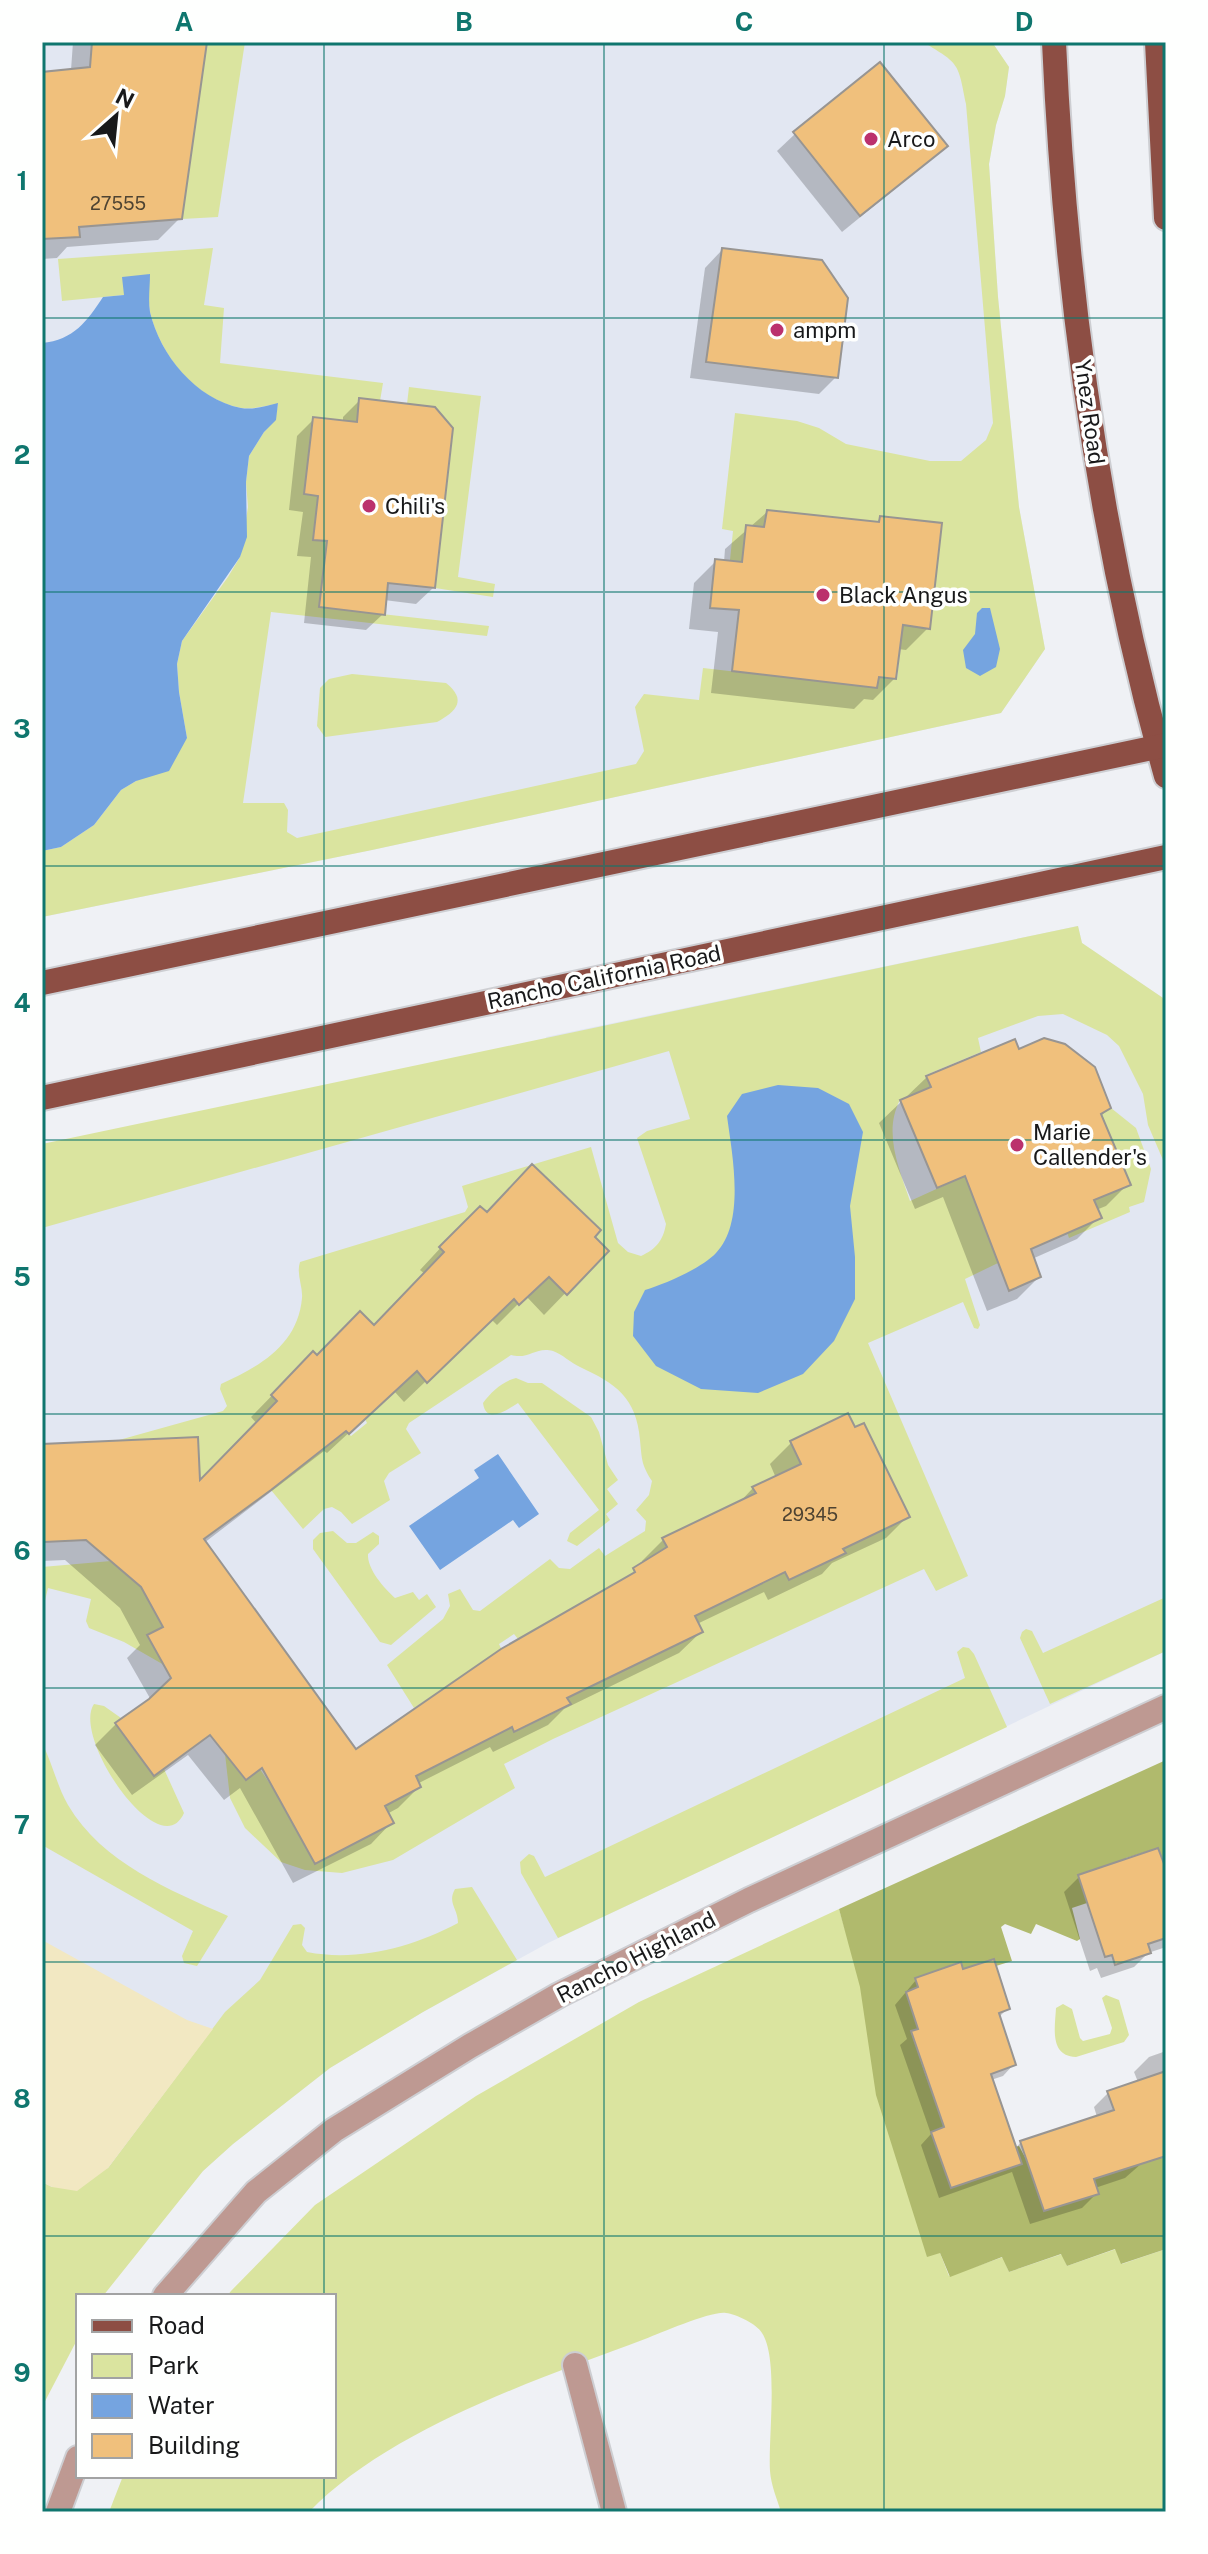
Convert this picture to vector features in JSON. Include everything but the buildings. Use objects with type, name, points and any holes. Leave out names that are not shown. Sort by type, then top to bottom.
[{"type":"main road","name":"Ynez Road","points":[[1054,42],[1074,303],[1105,518],[1139,680],[1162,746],[1166,776]]},
{"type":"main road","points":[[1157,42],[1166,218]]},
{"type":"main road","points":[[42,983],[1162,746]]},
{"type":"main road","name":"Rancho California Road","points":[[42,1098],[1166,857]]},
{"type":"street","name":"Rancho Highland","points":[[167,2294],[256,2192],[334,2130],[470,2046],[559,1995],[749,1900],[1166,1707]]},
{"type":"street","points":[[575,2365],[614,2512]]},
{"type":"street","points":[[58,2512],[76,2463]]},
{"type":"shaded area","points":[[42,42],[992,42],[1009,67],[989,164],[998,297],[1019,507],[1045,649],[1001,713],[372,850],[42,917]]},
{"type":"shaded area","points":[[1078,926],[1082,943],[1166,1000],[1166,1651],[548,1943],[423,2012],[330,2068],[233,2144],[203,2171],[109,2285],[42,2249],[42,1189],[548,1048],[546,1037]]},
{"type":"green space","points":[[207,42],[245,42],[218,217],[182,219]]},
{"type":"green space","points":[[923,42],[992,42],[1009,67],[989,164],[998,297],[1019,507],[1045,649],[1001,713],[372,850],[42,917],[42,851],[61,847],[94,825],[121,790],[187,738],[177,664],[182,641],[240,557],[248,507],[246,482],[249,456],[275,420],[278,404],[241,408],[225,403],[209,396],[182,373],[155,328],[149,307],[149,274],[124,295],[62,301],[58,259],[213,248],[204,305],[224,308],[220,363],[383,383],[380,401],[360,399],[357,422],[314,417],[318,496],[314,540],[327,541],[319,607],[489,626],[487,636],[271,612],[243,803],[284,803],[288,810],[287,832],[297,838],[636,764],[644,751],[635,707],[644,694],[699,700],[703,668],[877,688],[879,677],[897,679],[903,625],[929,629],[941,523],[880,516],[877,540],[857,520],[767,510],[764,527],[746,525],[742,562],[730,560],[733,531],[722,529],[735,413],[797,421],[819,428],[846,444],[930,461],[961,461],[986,440],[993,423],[966,104],[959,72],[951,60]]},
{"type":"green space","points":[[409,387],[481,396],[458,577],[495,584],[493,597],[435,588],[453,433],[441,416],[407,404]]},
{"type":"green space","points":[[352,674],[446,683],[456,695],[457,705],[437,722],[325,737],[317,726],[320,688],[329,679]]},
{"type":"green space","points":[[1078,926],[1082,943],[1166,1000],[1166,1167],[1148,1125],[1143,1094],[1119,1046],[1107,1035],[1063,1014],[1038,1016],[978,1038],[981,1052],[926,1075],[931,1087],[900,1100],[895,1112],[894,1150],[910,1201],[965,1176],[998,1263],[965,1279],[980,1325],[978,1329],[974,1328],[963,1302],[868,1343],[968,1576],[936,1591],[924,1569],[553,1739],[504,1764],[515,1788],[393,1860],[342,1873],[305,1870],[281,1862],[245,1828],[230,1798],[225,1754],[245,1780],[260,1769],[315,1863],[394,1823],[385,1806],[421,1788],[416,1776],[512,1727],[515,1732],[571,1705],[567,1698],[703,1632],[695,1616],[785,1572],[790,1580],[909,1516],[864,1423],[855,1427],[848,1413],[790,1441],[801,1464],[753,1487],[755,1493],[662,1538],[668,1549],[634,1567],[635,1572],[518,1639],[514,1634],[499,1644],[502,1650],[414,1708],[387,1665],[443,1619],[450,1606],[448,1594],[460,1589],[473,1610],[480,1611],[550,1559],[559,1568],[570,1569],[599,1548],[605,1556],[645,1531],[646,1521],[636,1510],[649,1495],[652,1481],[644,1466],[638,1425],[629,1402],[614,1386],[556,1352],[547,1350],[523,1356],[511,1355],[409,1423],[406,1429],[421,1453],[389,1473],[384,1481],[390,1500],[352,1524],[332,1507],[324,1509],[303,1529],[271,1490],[346,1431],[351,1436],[367,1423],[365,1419],[417,1371],[427,1382],[514,1299],[519,1305],[549,1277],[567,1295],[609,1251],[595,1237],[601,1230],[533,1165],[591,1147],[618,1243],[628,1252],[641,1256],[655,1247],[666,1224],[637,1138],[647,1131],[690,1119],[669,1051],[42,1228],[42,1144]]},
{"type":"green space","points":[[1111,1108],[1136,1128],[1151,1169],[1144,1202],[1129,1207],[1130,1212],[1069,1238],[1067,1232],[1101,1218],[1094,1200],[1131,1185],[1101,1114]]},
{"type":"green space","points":[[531,1165],[487,1212],[479,1206],[440,1247],[444,1252],[374,1325],[359,1311],[317,1355],[313,1351],[271,1394],[277,1401],[200,1480],[198,1437],[119,1440],[223,1411],[227,1406],[221,1384],[262,1362],[293,1329],[302,1298],[300,1262],[465,1212],[468,1207],[462,1186]]},
{"type":"green space","points":[[516,1378],[528,1383],[542,1383],[591,1417],[599,1432],[608,1465],[618,1480],[607,1489],[618,1504],[606,1514],[610,1520],[577,1546],[567,1541],[570,1533],[599,1510],[518,1403],[498,1414],[492,1415],[485,1410],[483,1403],[490,1395],[502,1384]]},
{"type":"green space","points":[[333,1531],[347,1543],[356,1543],[373,1532],[379,1536],[379,1544],[368,1554],[368,1560],[381,1584],[395,1598],[413,1592],[419,1600],[427,1594],[436,1607],[391,1645],[380,1642],[313,1549],[313,1540],[320,1533]]},
{"type":"green space","points":[[111,1561],[162,1603],[153,1608],[163,1627],[147,1635],[164,1665],[124,1642],[89,1628],[86,1621],[91,1599],[48,1588],[42,1613],[42,1567]]},
{"type":"green space","points":[[1166,1597],[1166,1651],[1050,1704],[1020,1638],[1022,1632],[1026,1629],[1032,1631],[1043,1653]]},
{"type":"green space","points":[[963,1647],[974,1654],[1007,1727],[558,1938],[521,1873],[520,1862],[529,1854],[534,1856],[545,1877],[965,1678],[957,1652]]},
{"type":"green space","points":[[94,1704],[104,1706],[121,1718],[116,1723],[164,1769],[184,1813],[172,1825],[157,1823],[139,1811],[121,1791],[95,1743],[90,1720]]},
{"type":"green space","points":[[42,1743],[68,1805],[99,1843],[118,1859],[161,1885],[228,1916],[197,1966],[184,1963],[182,1956],[193,1931],[42,1845]]},
{"type":"green space","points":[[1166,1760],[1166,1857],[1162,1858],[1158,1848],[1126,1858],[1130,1871],[1110,1865],[1078,1875],[1087,1903],[1072,1908],[1080,1939],[1077,1941],[1036,1924],[1031,1934],[1005,1924],[1001,1927],[1012,1961],[996,1966],[993,1959],[963,1969],[960,1962],[915,1978],[918,1987],[906,1992],[918,2029],[911,2032],[927,2079],[949,2126],[931,2132],[951,2187],[1004,2170],[998,2152],[1019,2146],[1045,2211],[1098,2194],[1094,2179],[1141,2164],[1166,2134],[1166,2233],[1163,2235],[1166,2249],[1121,2264],[1115,2249],[1067,2266],[1061,2254],[1009,2272],[1002,2257],[950,2277],[940,2253],[927,2257],[876,2095],[860,1987],[839,1909]]},
{"type":"green space","points":[[472,1887],[517,1960],[330,2068],[203,2171],[105,2294],[76,2294],[76,2342],[42,2407],[42,2182],[52,2187],[108,2168],[225,2012],[260,1980],[293,1925],[301,1924],[305,1928],[302,1945],[307,1952],[346,1955],[385,1950],[423,1939],[458,1923],[452,1902],[455,1889]]},
{"type":"green space","points":[[839,1909],[949,2276],[1003,2257],[1009,2272],[1062,2254],[1067,2266],[1116,2249],[1122,2264],[1166,2249],[1166,2512],[781,2512],[770,2471],[771,2379],[767,2345],[756,2326],[740,2317],[719,2313],[559,2371],[467,2409],[380,2456],[342,2482],[309,2512],[109,2512],[122,2478],[336,2478],[336,2294],[229,2294],[315,2205],[476,2096],[639,2002]]},
{"type":"green space","points":[[1106,1995],[1119,2000],[1129,2035],[1124,2042],[1076,2057],[1061,2052],[1055,2032],[1056,2008],[1063,2004],[1072,2009],[1083,2041],[1110,2034],[1112,2028],[1102,1998]]},
{"type":"sand","points":[[42,1940],[187,2020],[213,2029],[108,2168],[77,2191],[42,2182]]},
{"type":"water","points":[[150,274],[149,307],[155,328],[182,373],[209,395],[241,408],[278,403],[276,420],[264,432],[249,456],[247,537],[240,557],[182,641],[177,664],[187,738],[169,771],[136,781],[121,790],[94,825],[61,847],[42,851],[42,343],[63,338],[78,328],[103,297],[124,295],[122,277]]},
{"type":"water","points":[[982,608],[990,608],[1000,649],[996,667],[980,676],[966,668],[963,650],[975,634],[977,613]]},
{"type":"water","points":[[778,1085],[818,1088],[849,1104],[863,1132],[850,1206],[855,1299],[834,1341],[803,1374],[758,1393],[701,1389],[656,1366],[633,1336],[634,1312],[645,1290],[673,1280],[702,1264],[716,1253],[725,1240],[731,1224],[735,1187],[727,1116],[742,1094]]},
{"type":"water","points":[[498,1454],[539,1514],[519,1528],[513,1520],[440,1570],[409,1526],[479,1478],[474,1470]]},
{"type":"place","name":"Arco","points":[[871,139]]},
{"type":"place","name":"ampm","points":[[777,330]]},
{"type":"place","name":"Chili's","points":[[369,506]]},
{"type":"place","name":"Black Angus","points":[[823,595]]},
{"type":"place","name":"Marie Callender's","points":[[1017,1145]]}]
